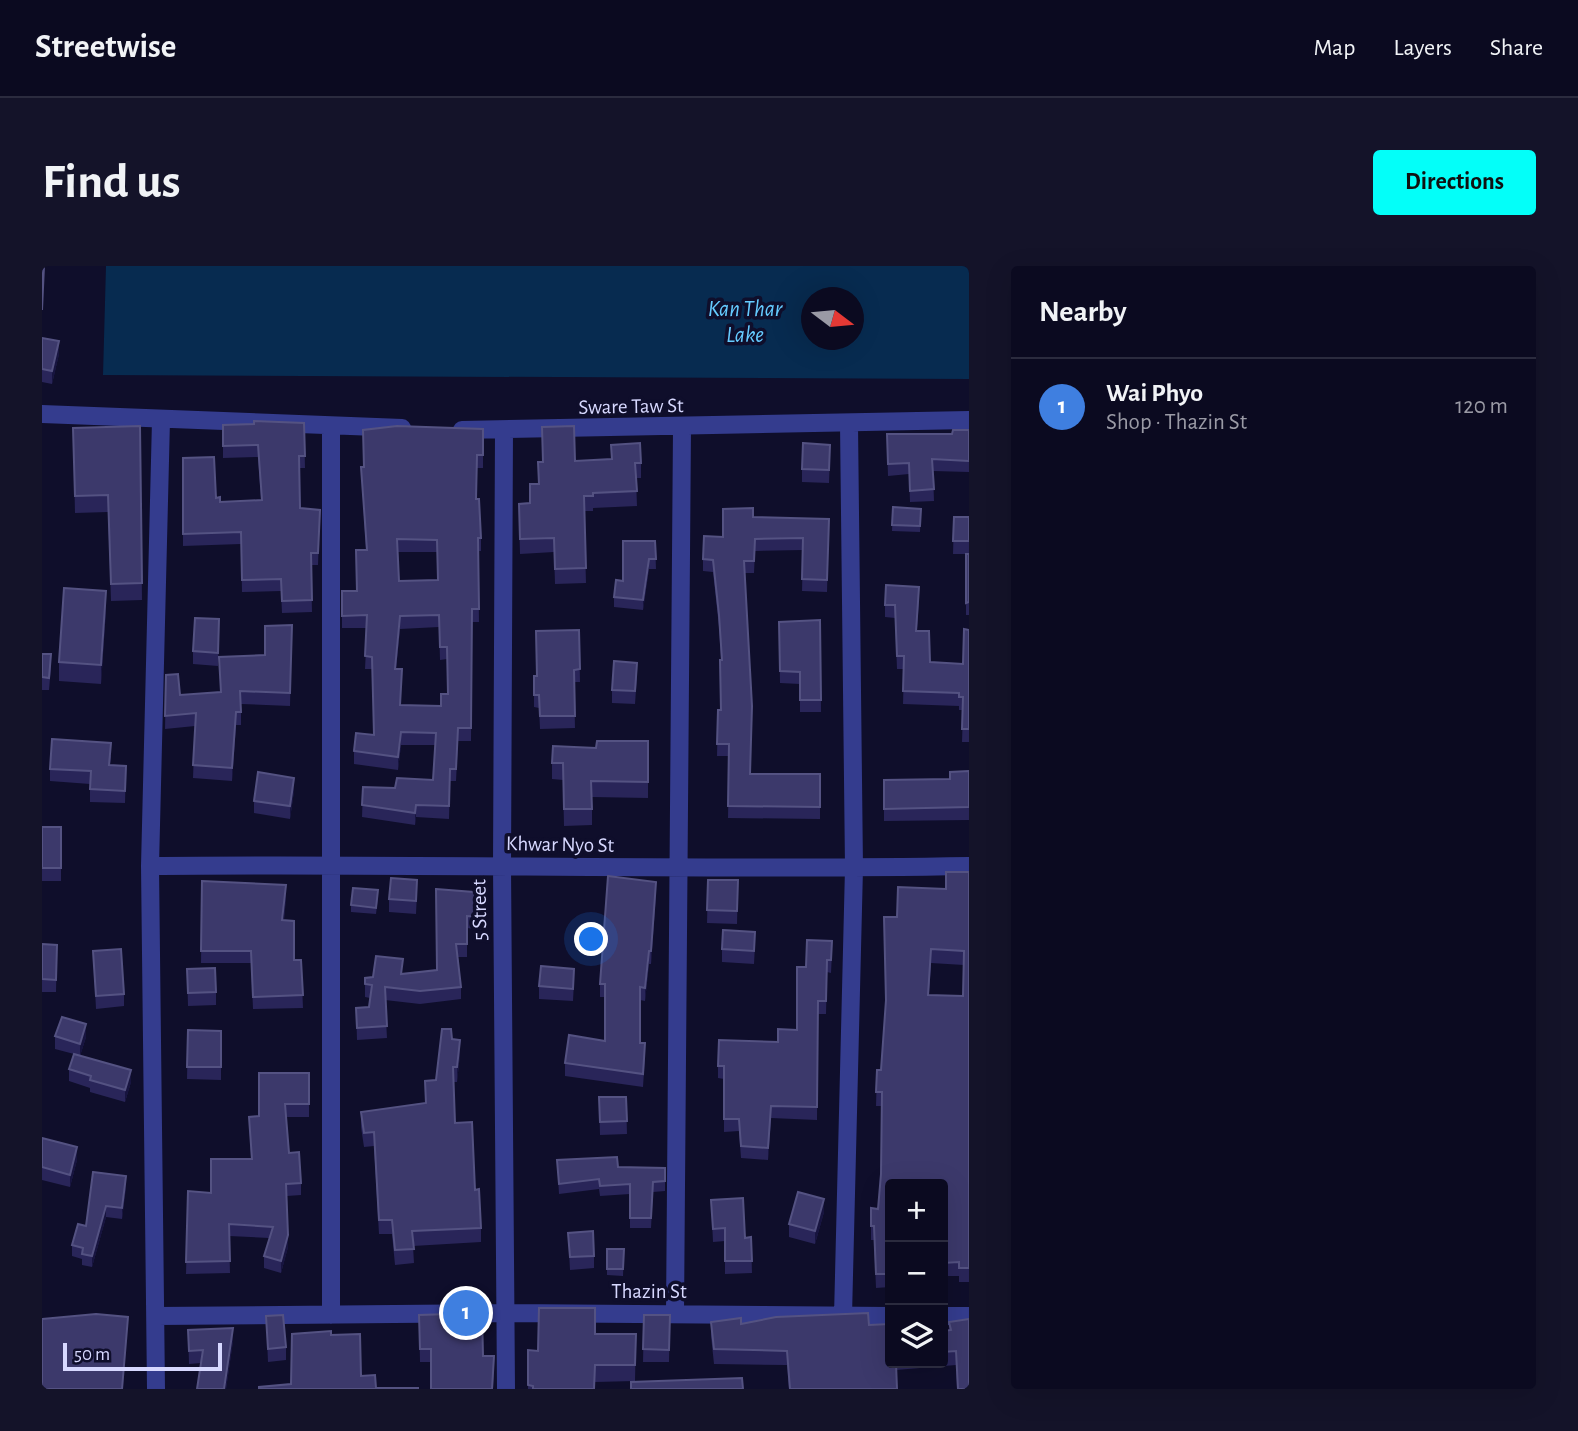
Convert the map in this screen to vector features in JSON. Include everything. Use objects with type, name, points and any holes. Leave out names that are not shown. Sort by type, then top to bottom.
[{"type":"street","name":"Sware Taw St","points":[[42,414],[331,427],[504,431],[969,421]]},
{"type":"street","points":[[156,1389],[150,866],[162,420]]},
{"type":"street","points":[[843,1316],[853,868],[849,424]]},
{"type":"street","points":[[331,427],[331,1315]]},
{"type":"street","points":[[676,1313],[682,428]]},
{"type":"street","name":"5 Street","points":[[504,431],[502,866],[506,1389]]},
{"type":"street","name":"Khwar Nyo St","points":[[150,866],[329,864],[678,869],[969,866]]},
{"type":"street","name":"Thazin St","points":[[156,1316],[506,1313],[885,1316]]},
{"type":"street","points":[[948,1316],[969,1316]]},
{"type":"water","name":"Kan Thar Lake","points":[[106,266],[969,266],[969,379],[103,375]]},
{"type":"building","points":[[42,266],[44,266],[42,310]]},
{"type":"building","points":[[42,338],[59,341],[52,371],[42,369]]},
{"type":"building","points":[[254,421],[304,423],[305,456],[299,456],[300,508],[320,510],[318,553],[311,553],[312,600],[282,601],[281,579],[242,580],[241,532],[183,534],[183,458],[214,457],[216,498],[220,497],[220,502],[262,500],[258,445],[223,446],[223,425],[254,424]]},
{"type":"building","points":[[140,426],[142,583],[111,584],[108,495],[75,496],[73,428]]},
{"type":"building","points":[[397,426],[483,429],[483,455],[477,455],[476,499],[479,499],[481,538],[478,538],[479,609],[472,609],[471,728],[458,728],[456,769],[450,769],[449,806],[416,805],[415,813],[362,805],[363,787],[395,788],[397,778],[433,780],[436,733],[401,732],[398,757],[354,751],[356,733],[374,735],[372,657],[365,656],[367,615],[342,616],[342,591],[357,591],[356,550],[367,550],[361,467],[364,467],[363,430]],"holes":[[[397,539],[437,540],[438,580],[399,581]],[[439,615],[440,647],[447,647],[448,694],[441,694],[441,706],[400,705],[402,669],[395,669],[400,616]]]},
{"type":"building","points":[[574,426],[575,461],[612,459],[611,445],[640,443],[641,463],[635,463],[637,491],[593,493],[593,496],[584,496],[586,568],[555,569],[554,538],[520,539],[519,504],[530,503],[530,484],[539,484],[538,462],[543,462],[542,427]]},
{"type":"building","points":[[953,430],[969,430],[969,461],[932,459],[934,489],[910,491],[909,463],[888,464],[887,434],[952,434]]},
{"type":"building","points":[[803,443],[830,445],[829,470],[802,469]]},
{"type":"building","points":[[893,507],[921,509],[920,526],[892,525]]},
{"type":"building","points":[[753,508],[753,517],[829,519],[827,580],[802,579],[803,538],[755,539],[754,561],[744,561],[752,706],[750,774],[820,774],[820,807],[728,806],[729,744],[717,744],[722,660],[719,615],[713,560],[703,559],[704,536],[723,537],[723,509]]},
{"type":"building","points":[[954,517],[969,517],[969,541],[953,541]]},
{"type":"building","points":[[623,541],[655,541],[656,559],[649,559],[643,600],[614,597],[616,580],[623,581]]},
{"type":"building","points":[[966,554],[969,554],[969,602],[966,603]]},
{"type":"building","points":[[886,585],[919,587],[916,631],[929,631],[930,662],[963,664],[964,629],[969,630],[969,729],[962,729],[963,697],[959,697],[959,693],[903,691],[904,656],[897,656],[895,605],[885,605]]},
{"type":"building","points":[[64,588],[106,591],[101,665],[59,662]]},
{"type":"building","points":[[195,618],[219,619],[218,653],[193,651]]},
{"type":"building","points":[[820,620],[821,700],[800,700],[800,672],[780,671],[779,622]]},
{"type":"building","points":[[292,625],[290,693],[240,691],[241,712],[236,712],[232,768],[193,765],[196,713],[165,716],[166,675],[178,674],[180,695],[221,692],[219,657],[265,655],[265,626]]},
{"type":"building","points":[[579,630],[580,669],[574,670],[575,716],[540,716],[539,695],[534,695],[534,676],[537,676],[536,631]]},
{"type":"building","points":[[42,654],[51,654],[49,678],[42,677]]},
{"type":"building","points":[[614,661],[637,663],[635,691],[612,690]]},
{"type":"building","points":[[52,739],[111,743],[109,765],[126,766],[125,791],[90,789],[91,771],[50,769]]},
{"type":"building","points":[[597,741],[648,741],[648,782],[591,781],[592,809],[564,809],[563,763],[552,763],[553,746],[596,748]]},
{"type":"building","points":[[969,771],[969,807],[884,809],[884,780],[950,779],[950,772]]},
{"type":"building","points":[[258,772],[294,778],[290,806],[254,801]]},
{"type":"building","points":[[42,827],[61,827],[61,868],[42,868]]},
{"type":"building","points":[[946,872],[969,872],[969,1268],[959,1268],[959,1262],[948,1263],[948,1179],[885,1179],[885,1274],[876,1274],[871,1208],[878,1209],[881,1174],[882,1092],[876,1092],[877,1070],[881,1070],[886,1000],[884,917],[897,917],[898,887],[946,889]],"holes":[[[931,949],[964,951],[963,996],[928,995]]]},
{"type":"building","points":[[608,876],[656,882],[651,951],[645,988],[640,987],[640,1043],[645,1043],[643,1074],[565,1063],[569,1035],[605,1041],[605,984],[600,984]]},
{"type":"building","points":[[391,878],[417,880],[416,901],[389,899]]},
{"type":"building","points":[[708,880],[738,880],[737,911],[707,910]]},
{"type":"building","points":[[202,881],[286,885],[282,920],[294,921],[294,960],[301,960],[303,995],[253,997],[251,951],[201,951]]},
{"type":"building","points":[[353,888],[378,890],[376,908],[351,905]]},
{"type":"building","points":[[436,889],[486,893],[484,917],[467,916],[467,944],[456,944],[461,987],[420,991],[385,987],[387,1026],[357,1028],[356,1008],[369,1007],[372,985],[365,984],[365,978],[373,977],[376,956],[403,959],[401,974],[437,970]]},
{"type":"building","points":[[723,930],[755,932],[754,951],[722,949]]},
{"type":"building","points":[[807,940],[832,941],[831,960],[827,960],[826,1001],[818,1001],[817,1107],[771,1106],[768,1148],[741,1146],[739,1119],[724,1119],[724,1066],[718,1066],[719,1040],[778,1042],[778,1029],[797,1030],[797,967],[806,967]]},
{"type":"building","points":[[42,944],[57,945],[56,980],[42,979]]},
{"type":"building","points":[[121,949],[124,994],[96,996],[93,951]]},
{"type":"building","points":[[541,966],[574,969],[573,989],[539,986]]},
{"type":"building","points":[[215,968],[216,992],[188,993],[187,969]]},
{"type":"building","points":[[62,1017],[86,1024],[80,1044],[55,1036]]},
{"type":"building","points":[[442,1029],[451,1029],[452,1039],[460,1040],[457,1067],[453,1067],[455,1123],[472,1122],[475,1190],[479,1189],[481,1228],[412,1231],[414,1249],[395,1250],[392,1220],[379,1220],[374,1132],[364,1133],[361,1112],[426,1103],[425,1081],[436,1080]]},
{"type":"building","points":[[188,1030],[221,1031],[221,1067],[187,1067]]},
{"type":"building","points":[[74,1054],[131,1070],[125,1090],[90,1080],[91,1076],[69,1069]]},
{"type":"building","points":[[259,1073],[309,1073],[309,1104],[285,1104],[289,1153],[299,1152],[301,1183],[286,1184],[288,1235],[281,1261],[264,1256],[273,1227],[229,1224],[230,1261],[186,1262],[188,1191],[211,1193],[211,1159],[252,1159],[249,1117],[259,1116]]},
{"type":"building","points":[[599,1097],[626,1097],[627,1121],[600,1122]]},
{"type":"building","points":[[42,1138],[77,1147],[70,1175],[42,1167]]},
{"type":"building","points":[[617,1157],[618,1167],[665,1168],[665,1181],[653,1182],[651,1218],[630,1218],[630,1184],[600,1186],[599,1179],[559,1184],[557,1160]]},
{"type":"building","points":[[93,1172],[126,1176],[122,1208],[106,1206],[92,1256],[82,1254],[83,1248],[72,1245],[78,1224],[86,1226]]},
{"type":"building","points":[[798,1192],[824,1199],[815,1231],[789,1224]]},
{"type":"building","points":[[743,1198],[745,1238],[751,1237],[752,1261],[725,1261],[725,1228],[713,1229],[711,1200]]},
{"type":"building","points":[[593,1231],[594,1256],[570,1257],[568,1233]]},
{"type":"building","points":[[607,1249],[624,1249],[623,1269],[607,1269]]},
{"type":"building","points":[[539,1308],[595,1308],[595,1334],[636,1334],[635,1365],[595,1365],[594,1389],[533,1389],[533,1386],[528,1385],[528,1350],[538,1351]]},
{"type":"building","points":[[482,1313],[483,1356],[494,1356],[492,1389],[431,1389],[431,1349],[420,1349],[419,1315]]},
{"type":"building","points":[[868,1313],[869,1325],[885,1324],[885,1368],[896,1368],[897,1389],[790,1389],[787,1351],[714,1349],[711,1322],[741,1318],[741,1324],[776,1317]]},
{"type":"building","points":[[96,1314],[128,1317],[122,1389],[42,1389],[42,1319]]},
{"type":"building","points":[[283,1315],[286,1347],[268,1349],[266,1316]]},
{"type":"building","points":[[644,1315],[670,1315],[669,1350],[643,1349]]},
{"type":"building","points":[[969,1319],[969,1389],[958,1389],[956,1351],[948,1352],[948,1330],[951,1330],[949,1322]]},
{"type":"building","points":[[233,1328],[224,1389],[197,1389],[203,1350],[189,1351],[188,1330]]},
{"type":"building","points":[[331,1331],[331,1335],[360,1334],[361,1376],[375,1375],[376,1388],[418,1389],[259,1389],[291,1384],[292,1334]]},
{"type":"building","points":[[742,1378],[743,1389],[631,1389],[631,1382]]},
{"type":"place","name":"Wai Phyo","points":[[466,1313]]}]
